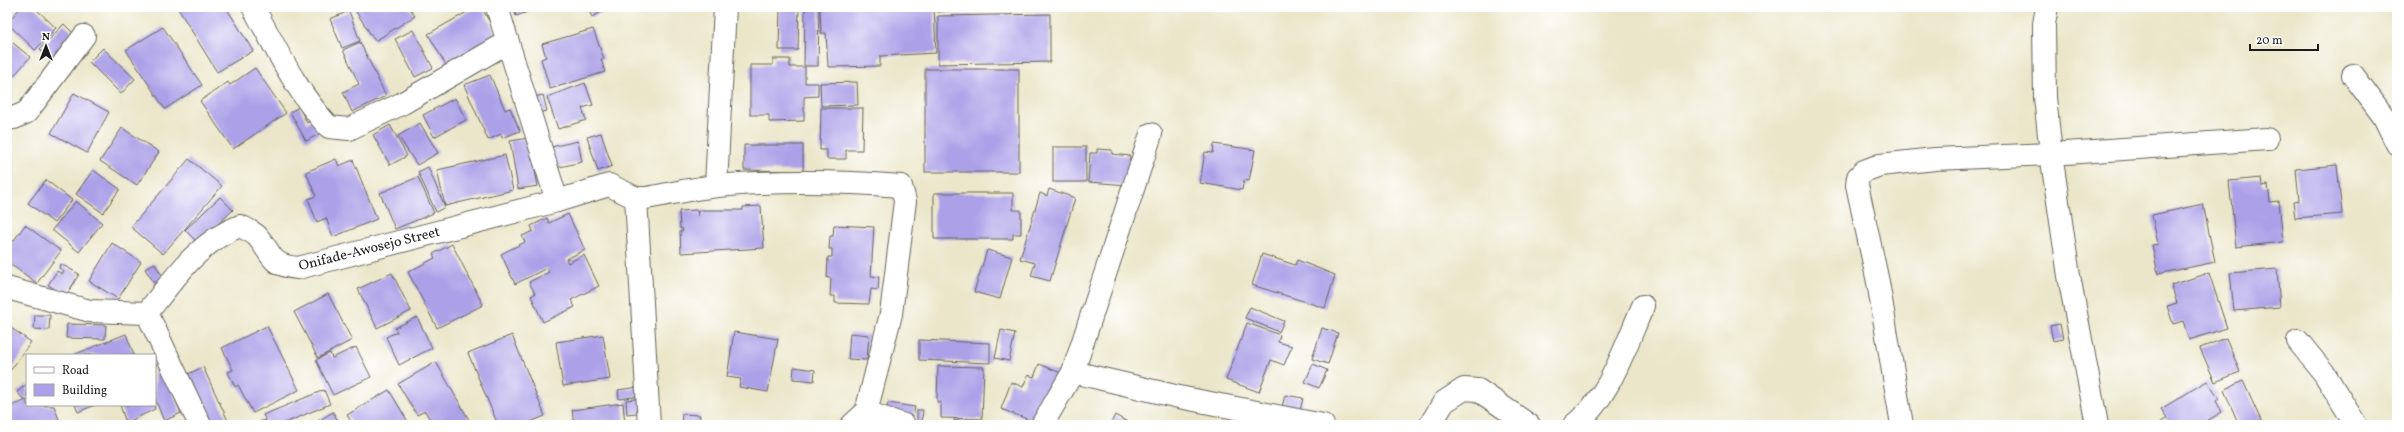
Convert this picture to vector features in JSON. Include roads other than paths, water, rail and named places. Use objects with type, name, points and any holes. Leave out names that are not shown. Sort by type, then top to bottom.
[{"type":"street","points":[[253,7],[288,71],[314,111],[329,127],[348,129],[403,103],[508,42]]},
{"type":"street","points":[[497,7],[557,201]]},
{"type":"street","points":[[716,186],[725,7]]},
{"type":"street","points":[[2047,7],[2044,24],[2045,97],[2051,154],[2069,276],[2096,425]]},
{"type":"street","points":[[7,116],[14,118],[27,112],[84,36]]},
{"type":"street","points":[[2353,75],[2384,117],[2397,144]]},
{"type":"street","points":[[1042,425],[1073,372],[1151,134]]},
{"type":"street","points":[[1902,425],[1878,282],[1857,185],[1858,177],[1864,171],[1880,165],[1935,159],[2051,154],[2267,139]]},
{"type":"street","points":[[649,425],[636,198],[646,198],[716,186],[806,181],[901,186],[905,201],[891,314],[859,418],[904,425]]},
{"type":"street","name":"Onifade-Awosejo Street","points":[[147,313],[189,260],[225,232],[240,226],[256,236],[274,261],[285,267],[298,268],[557,201],[609,185],[636,198]]},
{"type":"street","points":[[7,288],[90,311],[147,313],[200,425]]},
{"type":"street","points":[[1574,425],[1586,416],[1604,390],[1643,306]]},
{"type":"street","points":[[2298,341],[2324,373],[2356,425]]},
{"type":"street","points":[[1073,372],[1179,397],[1323,425]]},
{"type":"street","points":[[1430,425],[1444,402],[1464,389],[1478,390],[1529,425]]}]
